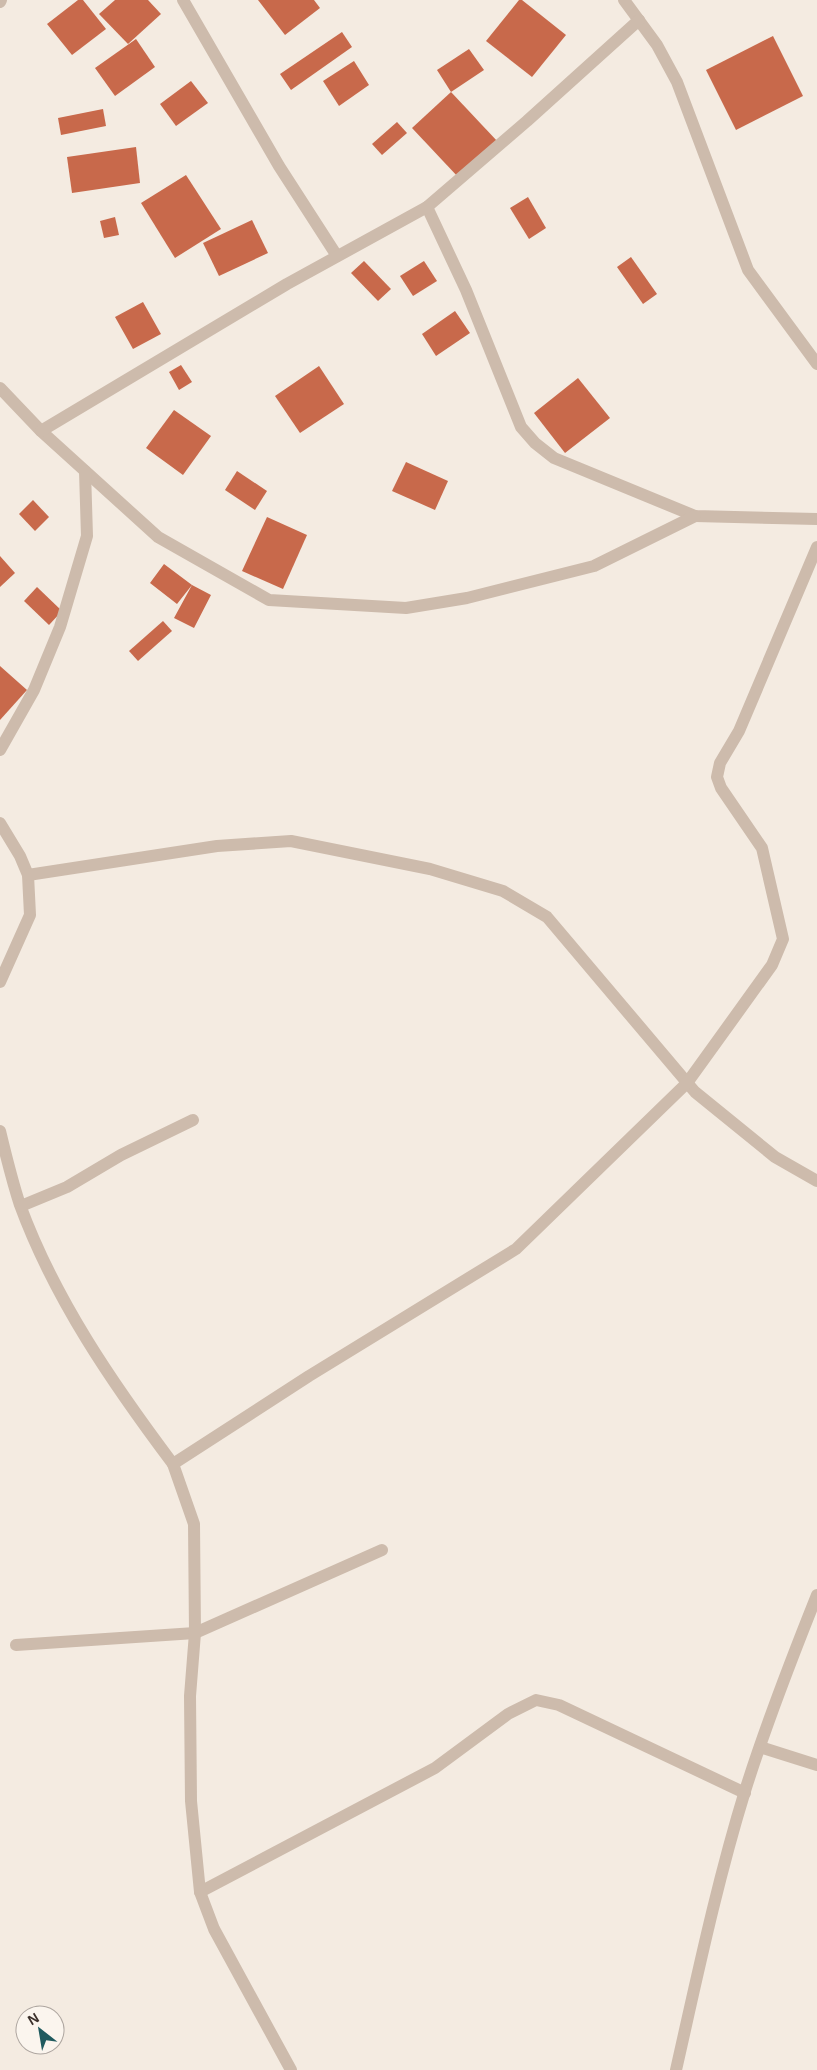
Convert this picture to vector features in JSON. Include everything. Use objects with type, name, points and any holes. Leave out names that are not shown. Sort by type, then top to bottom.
[{"type":"street","points":[[183,0],[279,166],[337,256]]},
{"type":"street","points":[[624,0],[657,45],[678,82],[748,270],[817,364]]},
{"type":"street","points":[[41,431],[337,256],[427,207],[527,121],[639,20]]},
{"type":"street","points":[[427,207],[466,290],[522,426],[554,458],[695,516],[817,519]]},
{"type":"street","points":[[0,388],[41,431],[158,537],[269,600],[406,608],[467,598],[594,566],[695,516]]},
{"type":"street","points":[[0,750],[34,690],[60,627],[87,536],[85,470]]},
{"type":"street","points":[[173,1464],[301,1381],[516,1249],[687,1083],[772,965],[784,940],[762,848],[722,788],[717,777],[720,763],[739,731],[817,548]]},
{"type":"street","points":[[0,823],[20,856],[28,875],[30,915],[0,982]]},
{"type":"street","points":[[28,875],[216,846],[291,841],[430,869],[503,891],[547,917],[695,1092],[775,1157],[817,1181]]},
{"type":"street","points":[[21,1206],[67,1187],[122,1155],[193,1120]]},
{"type":"street","points":[[0,1132],[21,1206],[56,1283],[88,1344],[126,1402],[173,1464],[194,1524],[195,1633],[190,1696],[191,1801],[200,1892],[214,1929],[291,2070]]},
{"type":"street","points":[[16,1644],[195,1633],[382,1550]]},
{"type":"street","points":[[676,2070],[706,1935],[745,1793],[760,1747],[817,1595]]},
{"type":"street","points":[[200,1892],[436,1768],[508,1714],[536,1700],[559,1705],[745,1793]]},
{"type":"street","points":[[760,1747],[817,1765]]},
{"type":"building","points":[[78,0],[83,0],[106,29],[72,55],[47,24]]},
{"type":"building","points":[[115,0],[148,0],[161,14],[128,44],[99,14]]},
{"type":"building","points":[[258,0],[314,0],[320,8],[285,35]]},
{"type":"building","points":[[519,0],[522,0],[566,35],[532,77],[486,41]]},
{"type":"building","points":[[342,32],[352,47],[291,90],[280,74]]},
{"type":"building","points":[[773,36],[803,96],[736,130],[706,70]]},
{"type":"building","points":[[136,39],[155,67],[115,96],[95,68]]},
{"type":"building","points":[[469,49],[484,70],[451,92],[437,70]]},
{"type":"building","points":[[354,61],[369,85],[339,106],[323,81]]},
{"type":"building","points":[[191,81],[208,103],[176,126],[160,104]]},
{"type":"building","points":[[451,92],[498,142],[459,178],[412,128]]},
{"type":"building","points":[[103,109],[106,126],[61,135],[58,118]]},
{"type":"building","points":[[397,122],[407,133],[382,155],[372,144]]},
{"type":"building","points":[[136,147],[140,183],[72,193],[67,157]]},
{"type":"building","points":[[186,175],[221,229],[175,258],[141,203]]},
{"type":"building","points":[[528,197],[546,228],[529,239],[510,208]]},
{"type":"building","points":[[115,217],[119,235],[104,238],[100,221]]},
{"type":"building","points":[[252,220],[268,253],[219,276],[203,243]]},
{"type":"building","points":[[631,257],[657,294],[643,304],[617,267]]},
{"type":"building","points":[[364,261],[391,289],[378,301],[351,273]]},
{"type":"building","points":[[424,261],[437,281],[413,296],[400,276]]},
{"type":"building","points":[[143,302],[161,334],[133,349],[115,317]]},
{"type":"building","points":[[455,311],[470,333],[436,356],[422,334]]},
{"type":"building","points":[[181,365],[192,382],[179,390],[169,372]]},
{"type":"building","points":[[319,366],[344,404],[300,433],[275,396]]},
{"type":"building","points":[[578,378],[610,418],[565,453],[534,413]]},
{"type":"building","points":[[174,410],[211,436],[183,475],[146,448]]},
{"type":"building","points":[[406,462],[448,481],[435,510],[392,491]]},
{"type":"building","points":[[237,471],[267,491],[255,510],[225,490]]},
{"type":"building","points":[[33,500],[49,517],[35,531],[19,514]]},
{"type":"building","points":[[267,517],[307,535],[283,589],[242,571]]},
{"type":"building","points":[[0,556],[15,573],[0,587]]},
{"type":"building","points":[[164,564],[192,585],[177,604],[150,583]]},
{"type":"building","points":[[192,585],[211,595],[194,628],[174,618]]},
{"type":"building","points":[[37,587],[62,611],[49,625],[24,601]]},
{"type":"building","points":[[163,621],[172,631],[138,661],[129,651]]},
{"type":"building","points":[[0,666],[27,690],[0,720]]}]
